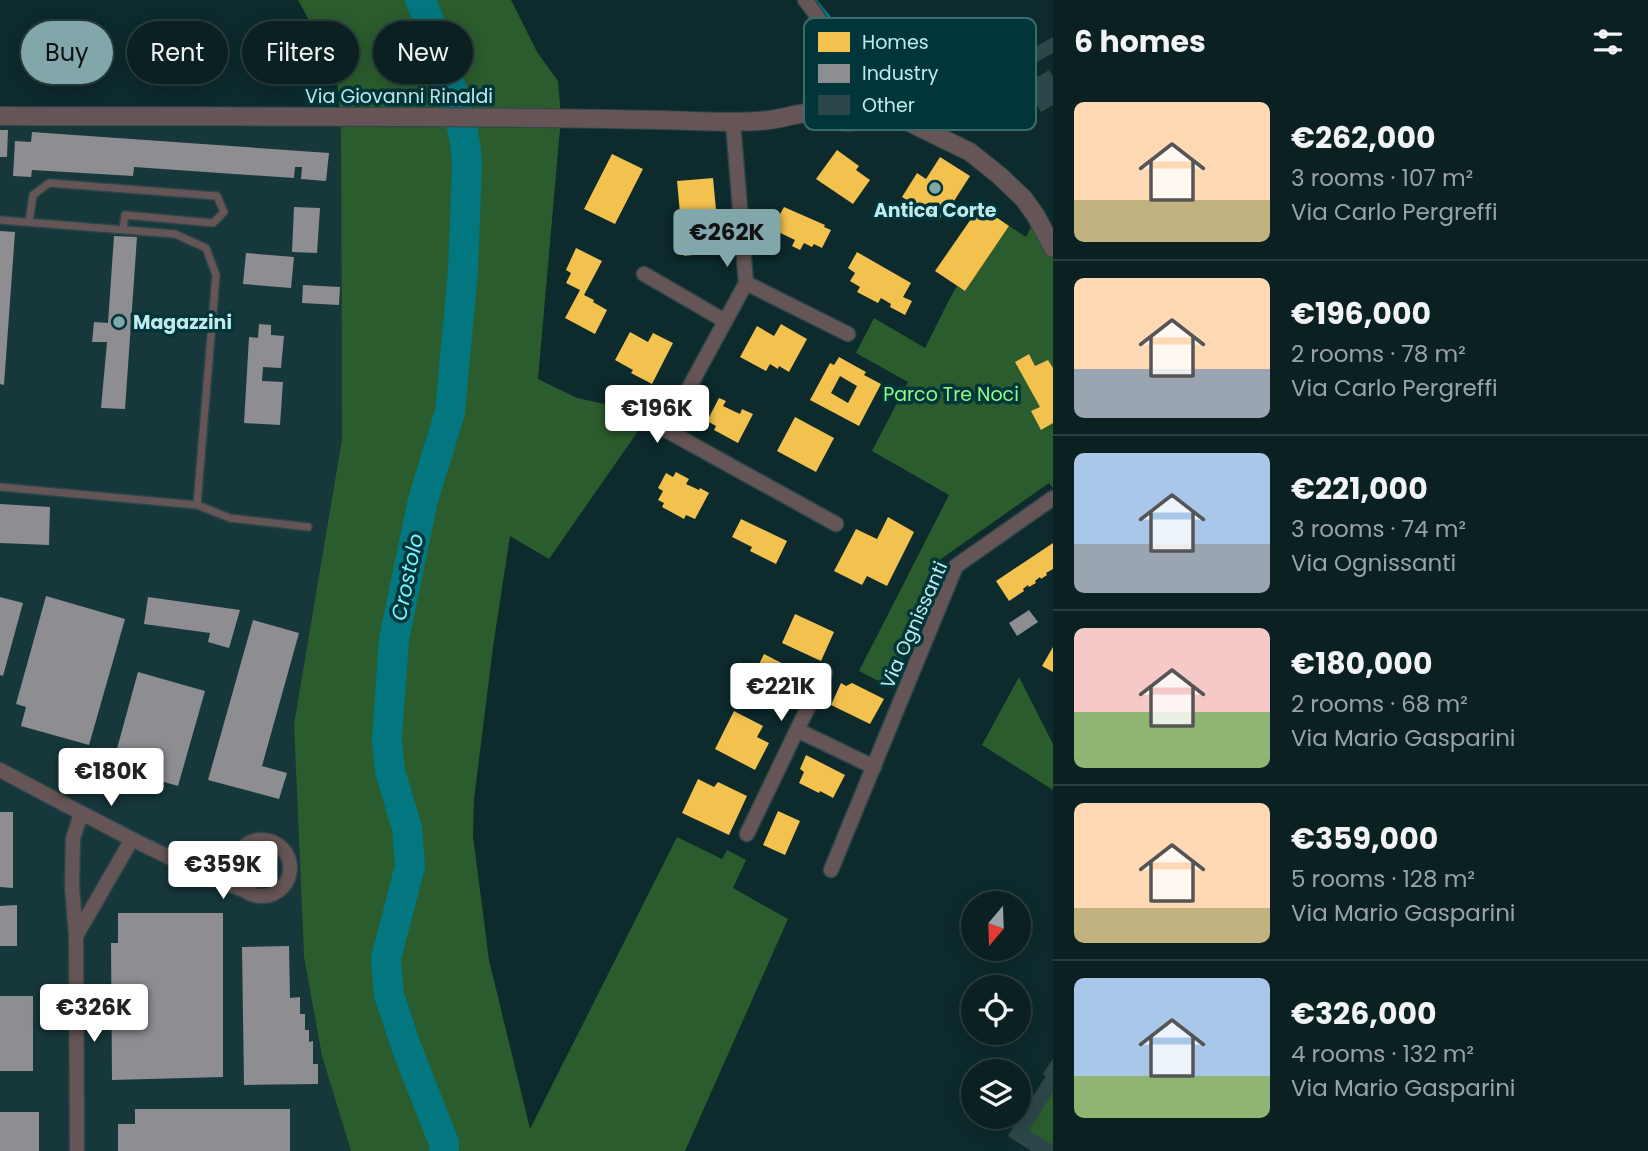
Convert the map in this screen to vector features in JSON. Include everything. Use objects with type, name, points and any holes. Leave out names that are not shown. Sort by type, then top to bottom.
[{"type":"street","points":[[805,0],[818,18]]},
{"type":"street","points":[[797,113],[804,110]]},
{"type":"street","points":[[797,113],[804,112]]},
{"type":"street","name":"Via Giovanni Rinaldi","points":[[0,116],[517,117],[733,122],[770,120],[797,113]]},
{"type":"street","points":[[733,122],[746,283],[666,430],[836,524]]},
{"type":"street","points":[[925,130],[970,152],[1000,176],[1024,199],[1053,247]]},
{"type":"street","points":[[644,274],[725,321]]},
{"type":"street","points":[[746,283],[848,334]]},
{"type":"street","name":"Via Ognissanti","points":[[831,870],[956,566],[1053,498]]},
{"type":"street","points":[[747,834],[825,673]]},
{"type":"street","points":[[797,730],[874,767]]},
{"type":"street","points":[[0,770],[206,876],[253,894],[271,895],[286,883],[290,865],[282,849],[274,843],[256,841],[247,845],[236,860],[234,868],[239,884],[253,894]]},
{"type":"street","points":[[77,1151],[76,936],[72,849],[81,813]]},
{"type":"street","points":[[76,936],[132,839]]},
{"type":"street","points":[[206,876],[223,871],[236,860]]},
{"type":"lane","points":[[29,222],[33,195],[49,183],[217,196],[224,212],[212,223],[125,215],[123,229]]},
{"type":"lane","points":[[0,220],[175,233],[206,248],[215,275],[197,505]]},
{"type":"lane","points":[[0,487],[197,505],[230,518],[309,527]]},
{"type":"shaded area","points":[[0,116],[341,118],[342,439],[294,724],[304,957],[322,1056],[351,1151],[0,1151]]},
{"type":"green space","points":[[298,0],[511,0],[537,52],[558,81],[561,118],[538,379],[577,398],[650,414],[549,559],[510,536],[474,799],[473,836],[489,960],[530,1129],[677,837],[722,859],[727,850],[746,860],[733,888],[788,919],[685,1151],[351,1151],[322,1056],[304,957],[294,724],[342,439],[341,130],[337,84],[359,84],[359,21],[310,21]]},
{"type":"green space","name":"Parco Tre Noci","points":[[1036,216],[1053,248],[1053,488],[1049,483],[938,561],[892,688],[859,671],[949,495],[872,451],[908,382],[856,353],[874,318],[925,348],[957,286],[965,291],[1009,226],[1026,237]]},
{"type":"green space","points":[[1019,677],[1053,744],[1053,790],[982,745]]},
{"type":"green space","points":[[262,859],[272,862],[275,872],[272,882],[262,885],[252,882],[249,872],[252,862]]},
{"type":"green space","points":[[1053,1059],[1053,1151],[1032,1151],[1008,1136],[1012,1129],[1031,1129],[1031,1100],[1046,1076],[1043,1074]]},
{"type":"building: Homes","points":[[837,150],[859,166],[856,170],[870,180],[853,204],[816,179]]},
{"type":"building: Homes","points":[[612,154],[643,169],[615,224],[584,209]]},
{"type":"building: Homes","name":"Antica Corte","points":[[940,157],[970,176],[939,220],[902,197],[917,173],[926,179]]},
{"type":"building: Homes","points":[[713,178],[720,252],[684,256],[677,181]]},
{"type":"building: Homes","points":[[980,206],[1009,226],[965,291],[935,271]]},
{"type":"building: Homes","points":[[784,207],[831,230],[822,248],[804,243],[800,250],[792,246],[795,240],[772,229]]},
{"type":"building: Homes","points":[[576,248],[602,261],[584,295],[607,310],[595,334],[565,318],[580,290],[566,283],[571,273],[566,270]]},
{"type":"building: Homes","points":[[857,252],[911,283],[903,297],[912,301],[905,315],[890,307],[891,304],[881,298],[878,303],[857,292],[860,287],[850,281],[855,273],[848,268]]},
{"type":"building: Homes","points":[[781,324],[807,339],[789,372],[770,364],[766,371],[740,357],[757,326],[774,336]]},
{"type":"building: Homes","points":[[630,332],[648,342],[653,333],[673,343],[652,384],[631,373],[633,370],[615,360]]},
{"type":"building: Homes","points":[[1029,354],[1035,366],[1048,360],[1053,368],[1053,423],[1041,430],[1031,411],[1040,407],[1015,362]]},
{"type":"building: Homes","points":[[839,357],[881,384],[859,426],[810,400],[830,363],[834,365]],"holes":[[[840,376],[857,386],[848,403],[831,393]]]},
{"type":"building: Homes","points":[[719,398],[726,401],[723,406],[740,414],[742,409],[753,414],[738,443],[714,430],[716,426],[707,421]]},
{"type":"building: Homes","points":[[795,417],[834,438],[816,472],[777,451]]},
{"type":"building: Homes","points":[[676,472],[689,479],[686,484],[709,493],[695,519],[686,515],[684,519],[662,507],[664,503],[658,500],[663,491],[658,488],[666,473],[673,477]]},
{"type":"building: Homes","points":[[888,517],[914,532],[887,586],[867,576],[862,585],[834,571],[856,529],[877,539]]},
{"type":"building: Homes","points":[[741,519],[787,541],[776,564],[750,551],[752,547],[732,537]]},
{"type":"building: Homes","points":[[1053,543],[1053,569],[1009,601],[996,581]]},
{"type":"building: Homes","points":[[795,614],[834,632],[821,661],[782,643]]},
{"type":"building: Homes","points":[[1053,647],[1053,672],[1042,666]]},
{"type":"building: Homes","points":[[764,654],[801,673],[789,697],[783,694],[775,709],[745,693]]},
{"type":"building: Homes","points":[[841,683],[846,686],[852,683],[884,699],[870,724],[831,705]]},
{"type":"building: Homes","points":[[734,711],[763,726],[757,737],[769,743],[755,770],[715,749]]},
{"type":"building: Homes","points":[[806,755],[845,775],[833,798],[799,783],[804,772],[800,769]]},
{"type":"building: Homes","points":[[698,779],[714,787],[718,782],[747,796],[729,835],[682,813]]},
{"type":"building: Homes","points":[[778,811],[800,821],[785,855],[763,845]]},
{"type":"building: Industry","points":[[0,130],[8,130],[7,157],[0,157]]},
{"type":"building: Industry","points":[[32,132],[329,153],[326,181],[301,179],[302,167],[295,167],[294,178],[134,167],[133,176],[32,170],[31,177],[13,176],[15,141],[31,142]]},
{"type":"building: Industry","points":[[294,207],[320,208],[317,253],[292,252]]},
{"type":"building: Industry","points":[[0,231],[15,232],[4,385],[0,384]]},
{"type":"building: Industry","name":"Magazzini","points":[[114,236],[137,237],[125,409],[101,408],[107,342],[92,342],[94,322],[108,323]]},
{"type":"building: Industry","points":[[246,253],[294,257],[291,288],[243,284]]},
{"type":"building: Industry","points":[[303,285],[340,287],[339,305],[302,303]]},
{"type":"building: Industry","points":[[259,324],[271,325],[271,335],[284,336],[281,368],[263,367],[262,381],[283,382],[280,425],[244,423],[249,337],[258,338]]},
{"type":"building: Industry","points":[[0,504],[50,507],[49,545],[0,543]]},
{"type":"building: Industry","points":[[46,596],[125,619],[89,745],[21,726],[26,707],[16,704]]},
{"type":"building: Industry","points":[[0,597],[23,603],[3,676],[0,675]]},
{"type":"building: Industry","points":[[148,597],[240,610],[229,648],[208,642],[210,633],[144,624]]},
{"type":"building: Industry","points":[[1029,610],[1038,622],[1017,636],[1009,623]]},
{"type":"building: Industry","points":[[253,620],[299,633],[262,766],[287,773],[279,799],[208,780]]},
{"type":"building: Industry","points":[[138,672],[205,691],[178,786],[140,775],[137,786],[118,781],[120,769],[112,767]]},
{"type":"building: Industry","points":[[0,812],[13,812],[13,888],[0,887]]},
{"type":"building: Industry","points":[[258,864],[270,869],[266,879],[253,874]]},
{"type":"building: Industry","points":[[17,905],[17,946],[0,946],[0,906]]},
{"type":"building: Industry","points":[[118,913],[223,913],[223,1077],[112,1080],[111,943],[118,943]]},
{"type":"building: Industry","points":[[289,946],[290,998],[300,997],[300,1014],[305,1014],[305,1030],[309,1030],[309,1042],[313,1041],[313,1064],[318,1064],[318,1084],[244,1085],[242,947]]},
{"type":"building: Industry","points":[[0,996],[33,996],[33,1071],[0,1071]]},
{"type":"building: Industry","points":[[135,1109],[290,1109],[290,1151],[118,1151],[118,1124],[135,1124]]},
{"type":"building: Industry","points":[[0,1112],[39,1112],[39,1151],[0,1151]]},
{"type":"building: Other","points":[[1053,37],[1053,53],[1037,62],[1036,47]]},
{"type":"building: Other","points":[[1049,70],[1053,77],[1053,105],[1041,112],[1036,104],[1036,78]]},
{"type":"building: Other","points":[[1053,1059],[1053,1092],[1031,1127],[1031,1100],[1046,1076],[1043,1074]]},
{"type":"building: Other","points":[[1012,1129],[1030,1129],[1053,1145],[1053,1151],[1032,1151],[1008,1136]]},
{"type":"waterway","name":"Crostolo","points":[[420,0],[434,34],[456,104],[465,140],[467,165],[463,271],[450,412],[423,500],[394,639],[387,739],[390,771],[407,828],[410,866],[386,959],[389,995],[444,1143],[444,1151]]},
{"type":"waterway","points":[[814,0],[829,18]]},
{"type":"place","name":"Antica Corte","points":[[935,188]]},
{"type":"place","name":"Magazzini","points":[[119,322]]}]
